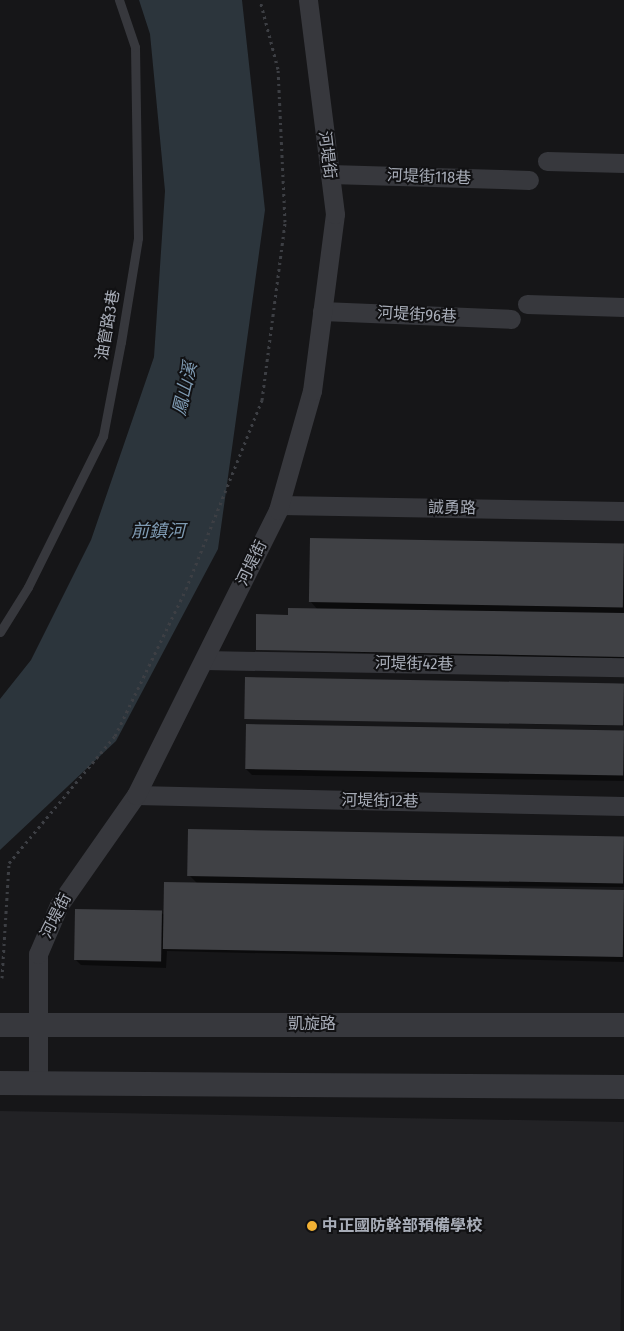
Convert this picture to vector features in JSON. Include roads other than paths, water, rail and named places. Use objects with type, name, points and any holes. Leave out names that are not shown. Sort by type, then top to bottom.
[{"type":"street","name":"河堤街","points":[[38,1083],[38,954],[59,905],[136,795],[280,505],[312,391],[335,214],[308,0]]},
{"type":"street","points":[[547,161],[624,163]]},
{"type":"street","name":"河堤街118巷","points":[[330,174],[529,180]]},
{"type":"street","points":[[527,304],[624,307]]},
{"type":"street","name":"河堤街96巷","points":[[322,310],[511,319]]},
{"type":"street","name":"誠勇路","points":[[280,505],[624,511]]},
{"type":"street","name":"河堤街42巷","points":[[204,660],[624,667]]},
{"type":"street","name":"河堤街12巷","points":[[136,795],[624,806]]},
{"type":"street","name":"凱旋路","points":[[0,1025],[37,1023],[624,1025]]},
{"type":"street","points":[[0,1083],[624,1087]]},
{"type":"lane","name":"油管路3巷","points":[[0,632],[28,587],[103,436],[121,342],[138,238],[135,47],[119,0]]},
{"type":"water","name":"前鎮河","points":[[139,0],[242,0],[265,210],[218,549],[116,741],[0,850],[0,699],[31,660],[91,540],[154,357],[165,191],[150,34]]},
{"type":"place","name":"中正國防幹部預備學校","points":[[312,1226]]},
{"type":"water label","name":"鳳山溪","points":[[185,389]]}]
